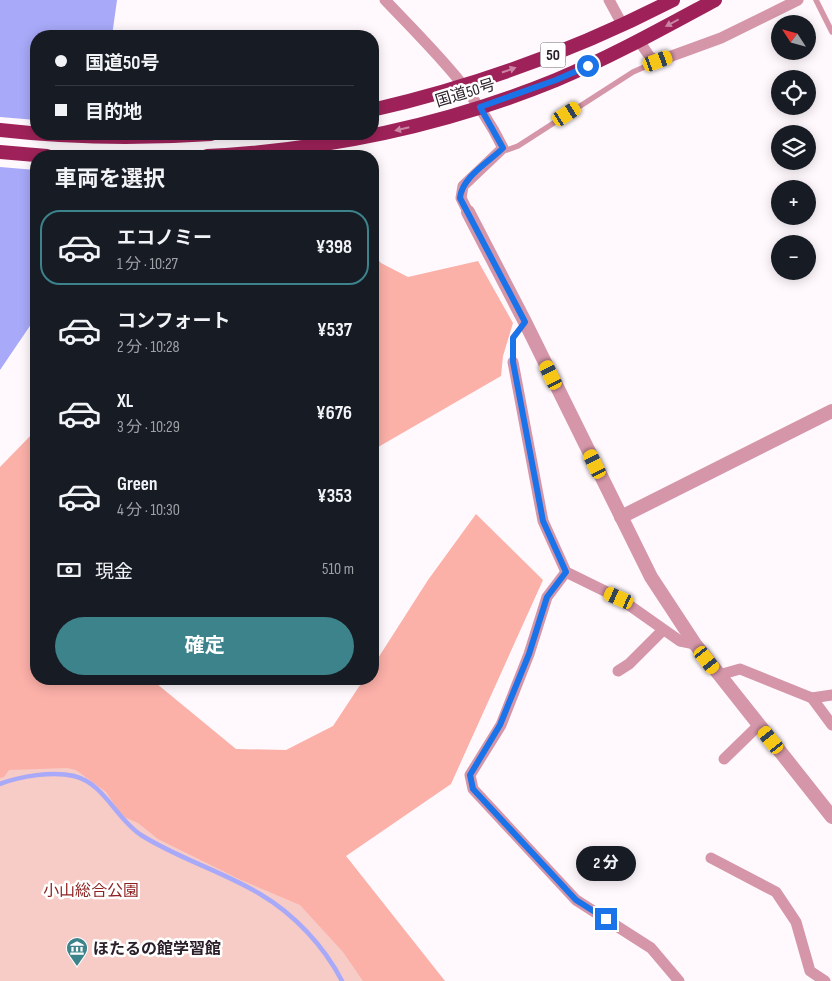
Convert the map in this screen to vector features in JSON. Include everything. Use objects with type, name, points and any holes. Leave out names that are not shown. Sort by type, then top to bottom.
[{"type":"highway","points":[[639,16],[661,0]]},
{"type":"highway","name":"国道50号","points":[[379,108],[428,97],[555,54],[673,0]]},
{"type":"highway","name":"国道50号","points":[[379,134],[480,107],[556,80],[639,41],[715,0]]},
{"type":"highway","points":[[0,130],[30,132]]},
{"type":"highway","name":"国道50号","points":[[280,150],[343,140]]},
{"type":"highway","points":[[0,152],[30,155]]},
{"type":"street","points":[[385,0],[446,63],[480,107],[503,148],[463,186],[460,198],[525,322],[651,577],[695,644],[832,817]]},
{"type":"street","points":[[609,0],[622,24]]},
{"type":"street","points":[[639,41],[650,57],[658,61],[721,38],[798,0]]},
{"type":"street","points":[[513,362],[543,521],[566,572],[619,598],[680,641],[695,644]]},
{"type":"street","points":[[621,517],[832,411]]},
{"type":"street","points":[[566,572],[547,597],[529,654],[500,725],[470,775],[473,789],[576,900],[651,948],[679,981]]},
{"type":"street","points":[[618,671],[629,664],[664,630]]},
{"type":"street","points":[[719,675],[740,669],[812,698],[832,696]]},
{"type":"street","points":[[812,698],[832,726]]},
{"type":"street","points":[[724,759],[759,725]]},
{"type":"street","points":[[711,858],[776,892],[796,922],[810,971],[825,981]]},
{"type":"lane","points":[[816,0],[832,32]]},
{"type":"lane","points":[[503,148],[507,150],[518,146],[633,72],[658,61]]},
{"type":"lane","points":[[513,362],[513,338],[525,322]]},
{"type":"green space","name":"小山総合公園","points":[[0,745],[108,777],[323,905],[390,981],[0,981]]},
{"type":"shaded area","points":[[379,261],[408,277],[478,261],[513,323],[503,356],[501,376],[379,447]]},
{"type":"shaded area","points":[[30,436],[30,685],[158,685],[236,749],[286,750],[333,726],[360,685],[379,685],[379,657],[428,580],[476,514],[543,580],[451,784],[346,856],[445,981],[363,981],[343,952],[300,905],[239,879],[158,839],[138,823],[122,816],[106,792],[76,770],[67,768],[9,770],[4,777],[0,778],[0,467]]},
{"type":"water","points":[[0,0],[117,0],[113,30],[30,30],[30,140],[36,140],[36,150],[30,150],[30,326],[0,370]]},
{"type":"pier","points":[[0,117],[30,120],[30,140],[105,140],[105,150],[30,150],[30,170],[0,167]]},
{"type":"waterway","points":[[0,784],[47,774],[74,776],[84,780],[94,786],[124,820],[141,835],[170,851],[231,878],[285,911],[317,943],[342,981]]},
{"type":"place","name":"ほたるの館学習館","points":[[77,967]]},
{"type":"route","points":[[588,66],[556,80],[480,107],[503,148],[469,179],[463,186],[460,198],[525,322],[513,338],[513,362],[543,521],[566,572],[547,597],[529,654],[500,725],[470,775],[473,789],[576,900],[606,919]]}]
